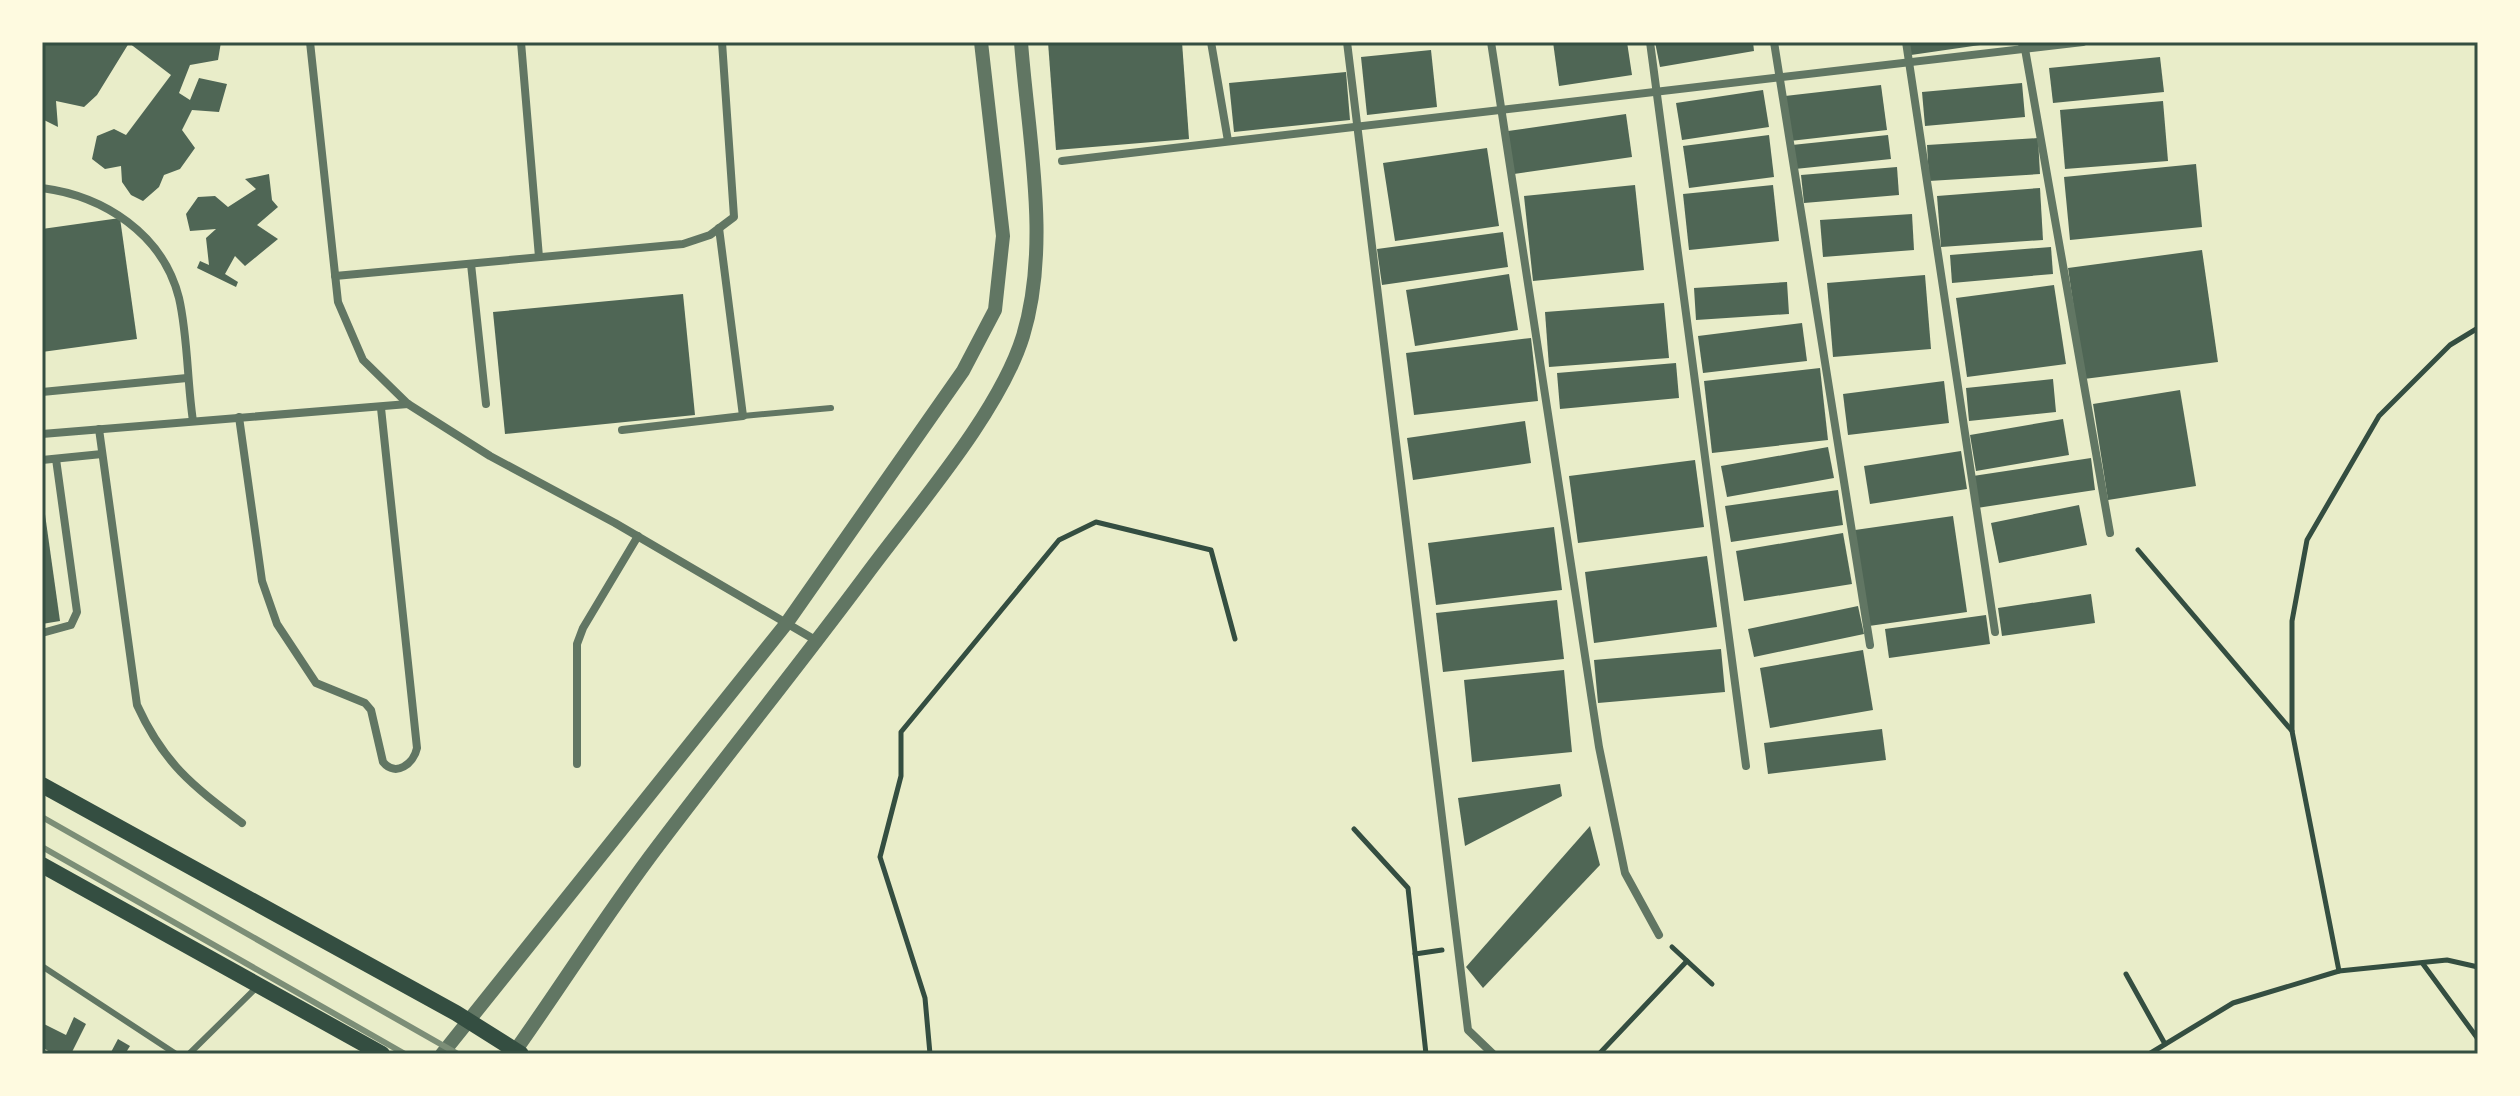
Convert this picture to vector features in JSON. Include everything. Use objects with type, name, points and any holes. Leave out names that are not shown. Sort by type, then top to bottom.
[{"type":"main road","points":[[42,785],[468,1020],[517,1053]]},
{"type":"main road","points":[[42,865],[382,1054]]},
{"type":"street","points":[[310,42],[338,302],[363,360],[408,404],[490,456],[638,536],[817,641]]},
{"type":"street","points":[[521,42],[539,257]]},
{"type":"street","points":[[335,276],[683,244],[719,228],[734,217],[722,42]]},
{"type":"street","points":[[442,1054],[786,624],[963,371],[995,310],[1003,236],[981,42]]},
{"type":"street","points":[[517,1053],[657,848],[817,641],[959,449],[1001,385],[1023,334],[1031,294],[1035,229],[1021,42]]},
{"type":"street","points":[[1211,42],[1228,141]]},
{"type":"street","points":[[1347,42],[1360,126],[1468,1030],[1493,1054]]},
{"type":"street","points":[[1491,42],[1599,747],[1625,873],[1659,935]]},
{"type":"street","points":[[1650,42],[1659,91],[1746,766]]},
{"type":"street","points":[[1774,42],[1870,645]]},
{"type":"street","points":[[1906,42],[1995,632]]},
{"type":"street","points":[[1062,161],[1909,62],[2023,45],[2083,42]]},
{"type":"street","points":[[2023,45],[2110,533]]},
{"type":"street","points":[[42,188],[78,195],[116,213],[141,230],[165,266],[179,297],[193,421]]},
{"type":"street","points":[[622,430],[743,416],[719,228]]},
{"type":"street","points":[[471,264],[486,404]]},
{"type":"street","points":[[42,392],[187,378]]},
{"type":"street","points":[[42,434],[408,404]]},
{"type":"street","points":[[239,417],[262,581],[277,624],[316,683],[365,703],[371,710],[383,762],[392,768],[408,766],[414,760],[417,748],[381,408]]},
{"type":"street","points":[[99,429],[137,705],[154,743],[188,782],[242,823]]},
{"type":"street","points":[[42,460],[102,454]]},
{"type":"street","points":[[42,633],[71,625],[77,612],[56,459]]},
{"type":"street","points":[[577,764],[577,644],[583,628],[638,536]]},
{"type":"lane","points":[[743,416],[831,408]]},
{"type":"lane","points":[[42,966],[176,1054]]},
{"type":"lane","points":[[189,1054],[259,986]]},
{"type":"path","points":[[2339,971],[2292,731],[2292,621],[2307,540],[2379,416],[2450,345],[2478,328]]},
{"type":"path","points":[[930,1054],[925,998],[880,857],[901,776],[901,732],[1059,540],[1096,522],[1211,550],[1235,639]]},
{"type":"path","points":[[2138,550],[2292,731]]},
{"type":"path","points":[[1354,829],[1408,888],[1418,953],[1426,1054]]},
{"type":"path","points":[[1675,950],[1712,984]]},
{"type":"path","points":[[2149,1054],[2233,1003],[2339,971],[2447,960],[2478,967]]},
{"type":"path","points":[[1599,1054],[1687,961]]},
{"type":"path","points":[[2422,964],[2478,1039]]},
{"type":"path","points":[[2126,974],[2165,1044]]},
{"type":"building","points":[[50,42],[221,42],[218,60],[190,65],[179,93],[190,100],[199,78],[227,84],[219,112],[192,110],[182,130],[195,148],[180,169],[164,175],[159,187],[143,201],[131,195],[122,182],[121,166],[105,169],[92,159],[97,136],[114,129],[126,135],[171,75],[129,43],[97,95],[84,107],[56,101],[58,127],[42,119],[42,45]]},
{"type":"building","points":[[1048,42],[1182,42],[1189,139],[1056,150]]},
{"type":"building","points":[[1553,42],[1627,42],[1632,75],[1559,86]]},
{"type":"building","points":[[1655,42],[1753,42],[1754,51],[1660,67]]},
{"type":"building","points":[[1909,42],[1987,42],[1987,44],[1911,55]]},
{"type":"building","points":[[1431,50],[1437,107],[1367,115],[1361,57]]},
{"type":"building","points":[[2160,57],[2164,92],[2053,103],[2049,68]]},
{"type":"building","points":[[1346,72],[1350,120],[1234,132],[1229,83]]},
{"type":"building","points":[[2022,83],[2025,117],[1925,126],[1922,92]]},
{"type":"building","points":[[1881,85],[1887,130],[1790,141],[1785,96]]},
{"type":"building","points":[[1763,90],[1769,127],[1682,140],[1676,103]]},
{"type":"building","points":[[2163,101],[2168,161],[2065,169],[2060,110]]},
{"type":"building","points":[[1626,114],[1632,157],[1514,174],[1508,131]]},
{"type":"building","points":[[1769,135],[1774,177],[1689,188],[1683,146]]},
{"type":"building","points":[[1888,135],[1891,159],[1795,169],[1792,145]]},
{"type":"building","points":[[2038,138],[2040,174],[1929,181],[1927,145]]},
{"type":"building","points":[[1487,148],[1499,226],[1395,241],[1383,163]]},
{"type":"building","points":[[2196,164],[2202,227],[2070,240],[2064,177]]},
{"type":"building","points":[[1897,167],[1899,195],[1804,203],[1801,175]]},
{"type":"building","points":[[269,174],[272,200],[278,207],[257,225],[278,239],[245,266],[235,256],[225,274],[238,282],[236,287],[197,268],[200,261],[209,265],[206,238],[216,229],[190,231],[186,214],[198,197],[215,196],[228,207],[256,189],[245,179]]},
{"type":"building","points":[[1635,185],[1644,270],[1533,281],[1524,196]]},
{"type":"building","points":[[1773,185],[1779,241],[1689,250],[1683,194]]},
{"type":"building","points":[[2040,188],[2043,240],[1941,247],[1937,196]]},
{"type":"building","points":[[1912,214],[1914,250],[1823,257],[1820,220]]},
{"type":"building","points":[[120,218],[137,339],[42,352],[42,229]]},
{"type":"building","points":[[1503,232],[1508,267],[1382,285],[1377,249]]},
{"type":"building","points":[[2051,247],[2053,274],[1952,283],[1950,255]]},
{"type":"building","points":[[2202,250],[2218,362],[2084,379],[2068,268]]},
{"type":"building","points":[[1509,274],[1518,330],[1415,346],[1406,290]]},
{"type":"building","points":[[1925,275],[1931,349],[1833,357],[1827,283]]},
{"type":"building","points":[[1787,282],[1789,314],[1696,320],[1694,288]]},
{"type":"building","points":[[2054,285],[2066,364],[1967,377],[1956,298]]},
{"type":"building","points":[[683,294],[695,415],[505,434],[493,312]]},
{"type":"building","points":[[1664,303],[1669,358],[1549,367],[1545,312]]},
{"type":"building","points":[[1802,323],[1807,361],[1703,373],[1698,336]]},
{"type":"building","points":[[1531,338],[1538,401],[1414,415],[1406,353]]},
{"type":"building","points":[[1676,363],[1679,398],[1560,409],[1557,373]]},
{"type":"building","points":[[1820,368],[1828,440],[1712,453],[1704,381]]},
{"type":"building","points":[[2053,379],[2056,412],[1969,421],[1966,388]]},
{"type":"building","points":[[1944,381],[1949,423],[1848,435],[1843,394]]},
{"type":"building","points":[[2180,390],[2196,486],[2108,500],[2093,404]]},
{"type":"building","points":[[2063,419],[2069,455],[1976,471],[1970,435]]},
{"type":"building","points":[[1525,421],[1531,463],[1413,480],[1407,438]]},
{"type":"building","points":[[1828,447],[1834,478],[1727,497],[1721,466]]},
{"type":"building","points":[[1961,451],[1967,489],[1870,504],[1864,466]]},
{"type":"building","points":[[2091,458],[2095,490],[1977,508],[1973,476]]},
{"type":"building","points":[[1695,460],[1704,527],[1578,543],[1569,476]]},
{"type":"building","points":[[1838,490],[1843,525],[1731,542],[1725,506]]},
{"type":"building","points":[[42,493],[60,621],[42,624]]},
{"type":"building","points":[[2079,505],[2087,545],[1999,563],[1991,523]]},
{"type":"building","points":[[1953,516],[1967,612],[1869,626],[1855,530]]},
{"type":"building","points":[[1554,527],[1562,590],[1436,605],[1428,543]]},
{"type":"building","points":[[1843,533],[1852,584],[1744,601],[1736,551]]},
{"type":"building","points":[[1707,556],[1717,627],[1594,643],[1585,572]]},
{"type":"building","points":[[2091,594],[2095,623],[2002,636],[1998,608]]},
{"type":"building","points":[[1557,600],[1564,659],[1443,672],[1436,613]]},
{"type":"building","points":[[1858,606],[1864,634],[1754,657],[1748,629]]},
{"type":"building","points":[[1986,615],[1990,644],[1889,658],[1885,629]]},
{"type":"building","points":[[1721,649],[1725,692],[1598,703],[1594,660]]},
{"type":"building","points":[[1863,650],[1873,710],[1770,728],[1760,668]]},
{"type":"building","points":[[1564,670],[1572,752],[1472,762],[1464,680]]},
{"type":"building","points":[[1882,729],[1886,760],[1768,774],[1764,743]]},
{"type":"building","points":[[1560,784],[1562,796],[1465,846],[1458,798]]},
{"type":"building","points":[[1590,826],[1600,865],[1483,988],[1466,967]]},
{"type":"building","points":[[74,1017],[86,1024],[71,1054],[53,1054],[42,1047],[42,1023],[66,1035]]},
{"type":"building","points":[[118,1039],[130,1046],[125,1054],[110,1054]]},
{"type":"railway","points":[[42,817],[458,1054]]},
{"type":"railway","points":[[42,847],[405,1054]]}]
